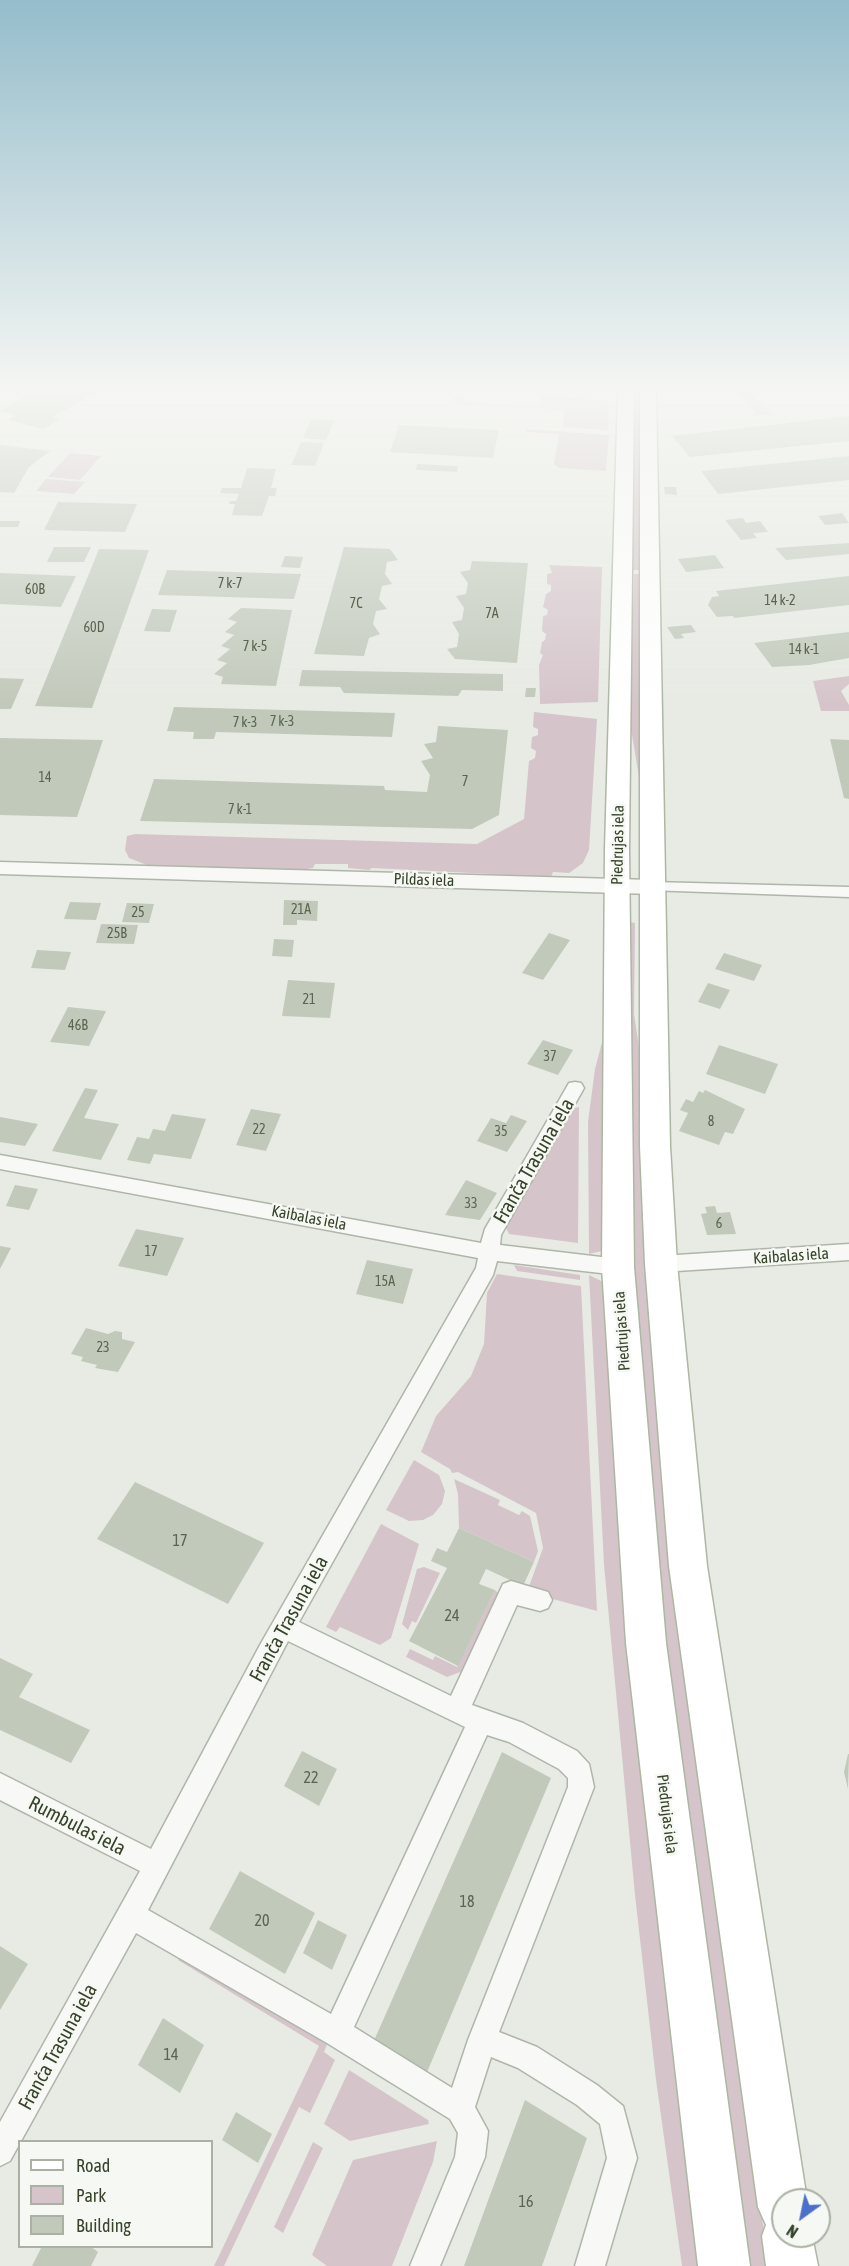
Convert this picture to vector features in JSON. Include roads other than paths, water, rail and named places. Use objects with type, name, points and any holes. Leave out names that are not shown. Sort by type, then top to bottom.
[{"type":"main road","name":"Piedrujas iela","points":[[628,496],[635,886],[655,1146],[661,1264],[688,1566],[780,2188]]},
{"type":"main road","name":"Piedrujas iela","points":[[645,496],[635,886],[618,1267],[646,1643],[724,2266]]},
{"type":"main road","points":[[789,2248],[792,2266]]},
{"type":"street","name":"Pildas iela","points":[[0,868],[849,892]]},
{"type":"street","name":"Franča Trasuna iela","points":[[0,2151],[131,1915],[155,1865],[284,1627],[486,1269],[492,1234],[575,1088]]},
{"type":"street","name":"Kaibalas iela","points":[[0,1162],[490,1252],[618,1267]]},
{"type":"street","name":"Kaibalas iela","points":[[661,1264],[849,1252]]},
{"type":"street","points":[[337,2033],[468,1717],[512,1592],[540,1600]]},
{"type":"street","points":[[284,1627],[468,1717],[514,1732],[568,1760],[580,1773],[581,1787],[482,2040],[460,2109]]},
{"type":"street","name":"Rumbulas iela","points":[[0,1786],[155,1865]]},
{"type":"street","points":[[131,1915],[337,2033],[460,2109],[473,2131],[470,2157],[425,2266]]},
{"type":"street","points":[[482,2040],[527,2057],[587,2095],[613,2116],[622,2158],[590,2266]]}]
